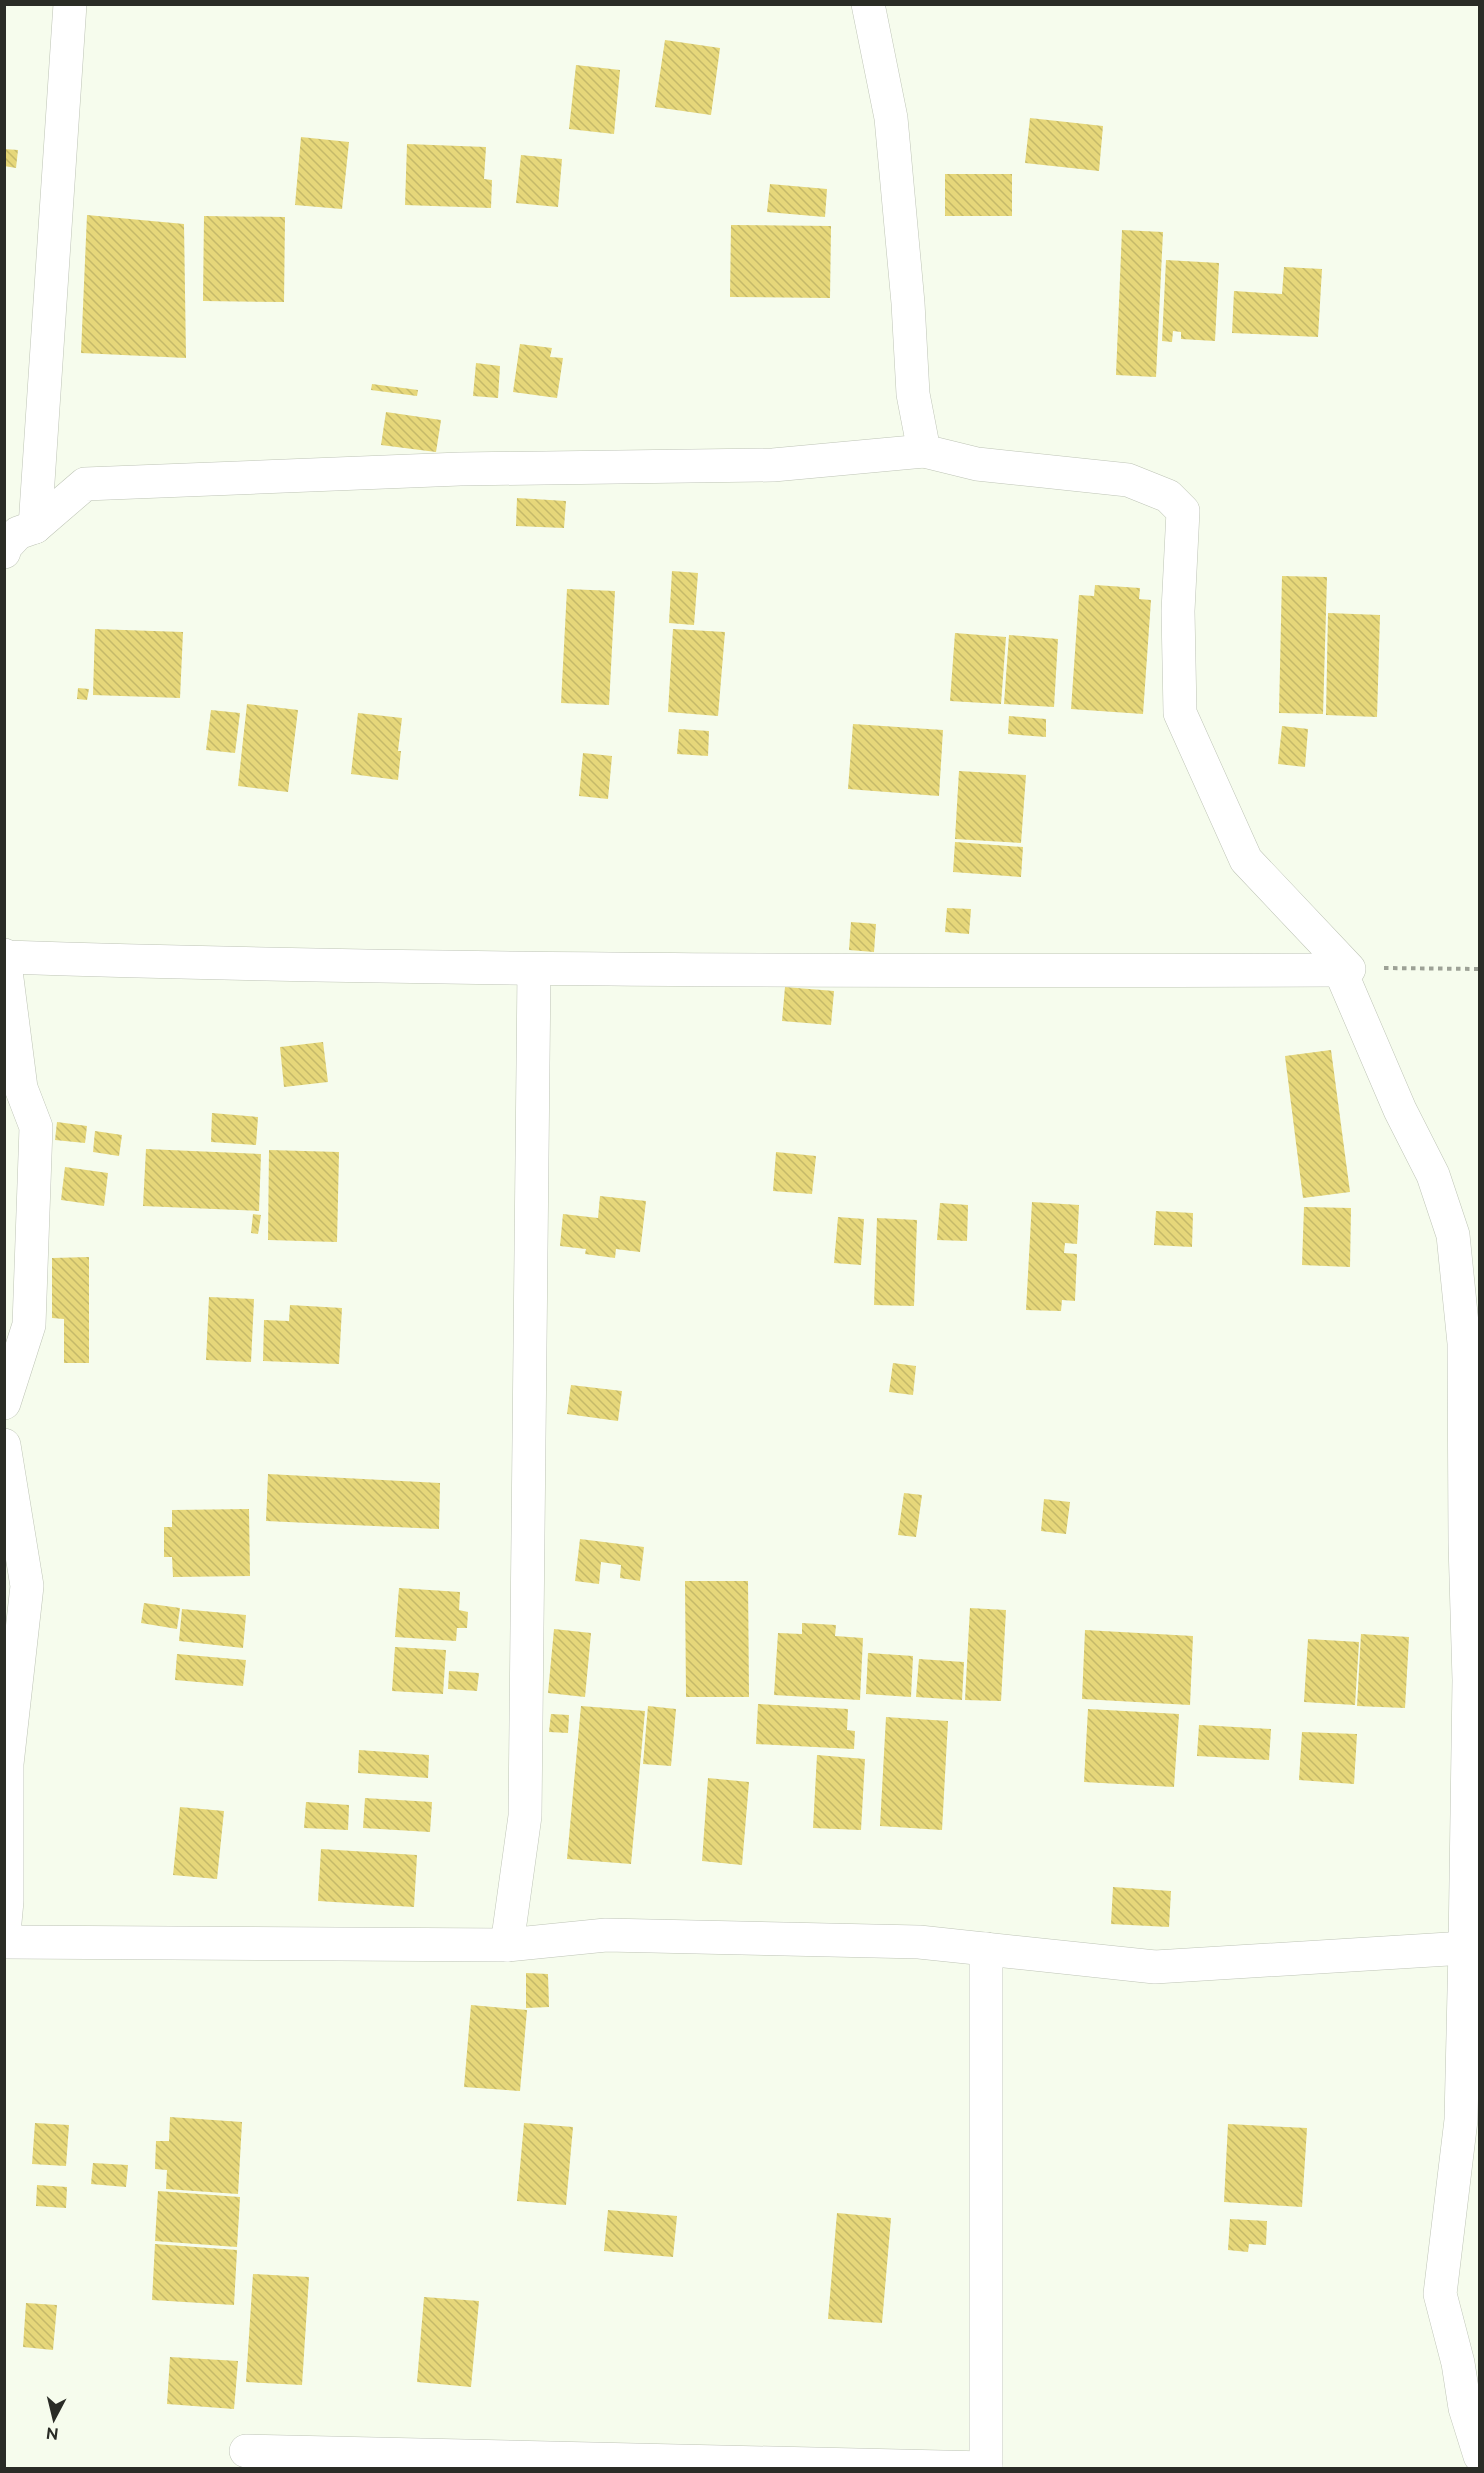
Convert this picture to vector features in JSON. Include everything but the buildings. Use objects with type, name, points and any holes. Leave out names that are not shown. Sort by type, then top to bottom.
[{"type":"street","points":[[35,527],[70,4]]},
{"type":"street","points":[[869,13],[891,118],[908,303],[913,394],[924,451]]},
{"type":"street","points":[[4,552],[5,547],[18,533],[35,527],[85,484],[460,469],[773,465],[924,451],[977,464],[1128,480],[1168,496],[1183,511],[1178,611],[1180,713],[1246,860],[1344,970],[1400,1110],[1433,1175],[1453,1235],[1464,1343],[1472,1948],[1461,2120],[1440,2294],[1458,2363],[1465,2408],[1479,2456]]},
{"type":"street","points":[[4,1403],[29,1326],[36,1127],[21,1088],[5,956],[257,966],[534,970],[1344,970]]},
{"type":"street","points":[[507,1945],[525,1816],[534,970]]},
{"type":"street","points":[[4,1446],[27,1586],[7,1764],[4,1933]]},
{"type":"street","points":[[4,1942],[507,1945],[606,1935],[919,1942],[1155,1967],[1472,1948]]},
{"type":"street","points":[[246,2451],[496,2462],[986,2468],[986,1949]]},
{"type":"path","points":[[1344,970],[1479,969]]}]
